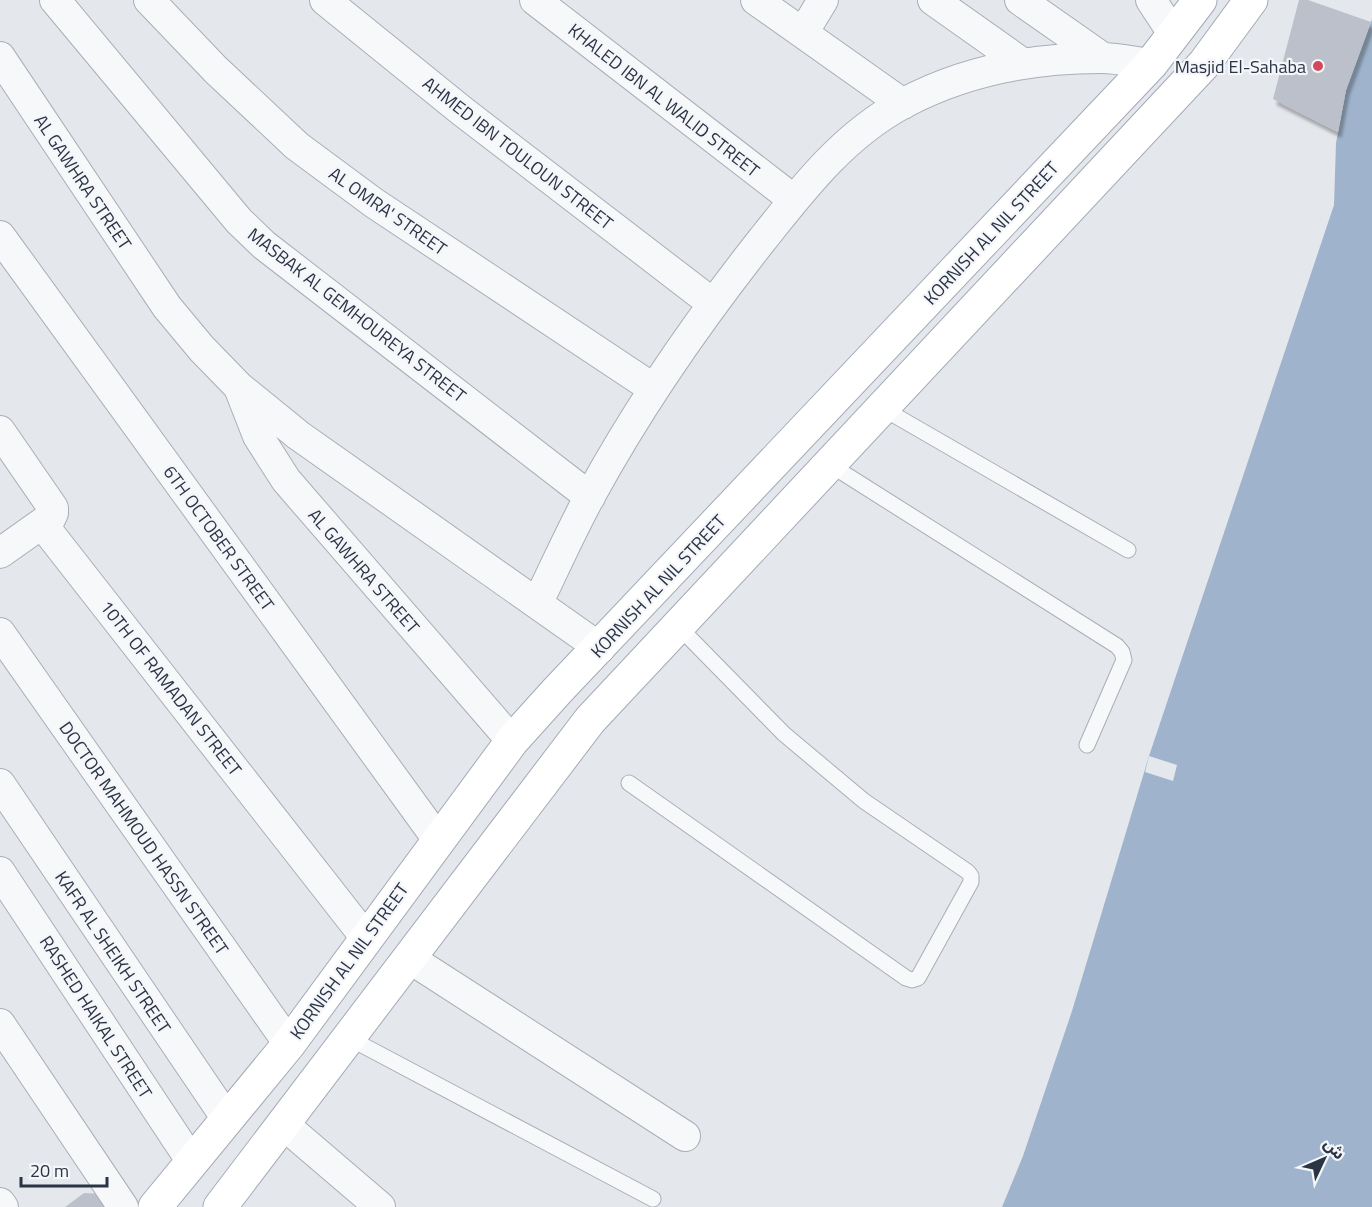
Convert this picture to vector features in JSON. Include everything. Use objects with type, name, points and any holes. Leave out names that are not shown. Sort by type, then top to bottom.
[{"type":"main road","name":"KORNISH AL NIL STREET","points":[[155,1207],[288,1044],[512,741],[1151,64],[1200,0]]},
{"type":"main road","points":[[220,1207],[590,720],[1204,64],[1251,0]]},
{"type":"street","name":"MASBAK AL GEMHOUREYA STREET","points":[[55,0],[247,229],[264,245],[590,496]]},
{"type":"street","name":"AL OMRA' STREET","points":[[149,0],[216,70],[297,146],[374,203],[654,389]]},
{"type":"street","name":"AHMED IBN TOULOUN STREET","points":[[325,0],[462,111],[712,303]]},
{"type":"street","name":"KHALED IBN AL WALID STREET","points":[[535,0],[794,200]]},
{"type":"street","points":[[756,0],[903,104]]},
{"type":"street","points":[[803,33],[823,0]]},
{"type":"street","points":[[933,0],[1023,63]]},
{"type":"street","points":[[1020,0],[1103,58]]},
{"type":"street","points":[[1151,0],[1174,35]]},
{"type":"street","name":"AL GAWHRA STREET","points":[[0,57],[167,307],[202,349],[239,387],[298,435],[538,602],[600,648]]},
{"type":"street","points":[[538,602],[590,496],[654,389],[712,303],[817,172],[843,146],[872,123],[903,104],[961,77],[1023,63],[1103,58],[1151,64]]},
{"type":"street","name":"6TH OCTOBER STREET","points":[[0,236],[439,841]]},
{"type":"street","name":"AL GAWHRA STREET","points":[[239,387],[258,436],[286,480],[512,741]]},
{"type":"street","name":"10TH OF RAMADAN STREET","points":[[0,431],[52,508],[47,525],[50,534],[366,939]]},
{"type":"street","points":[[0,553],[51,517]]},
{"type":"street","name":"DOCTOR MAHMOUD HASSN STREET","points":[[0,633],[288,1044]]},
{"type":"street","name":"KAFR AL SHEIKH STREET","points":[[0,784],[227,1119]]},
{"type":"street","name":"RASHED HAIKAL STREET","points":[[0,872],[192,1162]]},
{"type":"street","points":[[409,958],[685,1136]]},
{"type":"street","points":[[0,1024],[123,1207]]},
{"type":"street","points":[[283,1124],[380,1207]]},
{"type":"street","points":[[0,1203],[3,1207]]},
{"type":"lane","points":[[882,408],[1128,550]]},
{"type":"lane","points":[[830,464],[1117,646],[1124,660],[1087,745]]},
{"type":"lane","points":[[628,783],[912,980],[918,978],[971,882],[968,872],[864,801],[784,734],[678,626]]},
{"type":"lane","points":[[349,1038],[653,1199]]},
{"type":"water","points":[[1372,19],[1372,1207],[1002,1207],[1023,1156],[1072,1011],[1149,756],[1334,205],[1336,143],[1346,90]]},
{"type":"pier","points":[[1149,756],[1177,765],[1173,781],[1145,772]]},
{"type":"building","name":"Masjid El-Sahaba","points":[[1299,0],[1308,0],[1371,22],[1346,90],[1338,132],[1273,99]]},
{"type":"building","points":[[84,1193],[105,1194],[114,1207],[65,1207]]},
{"type":"place","name":"Masjid El-Sahaba","points":[[1318,66]]}]
